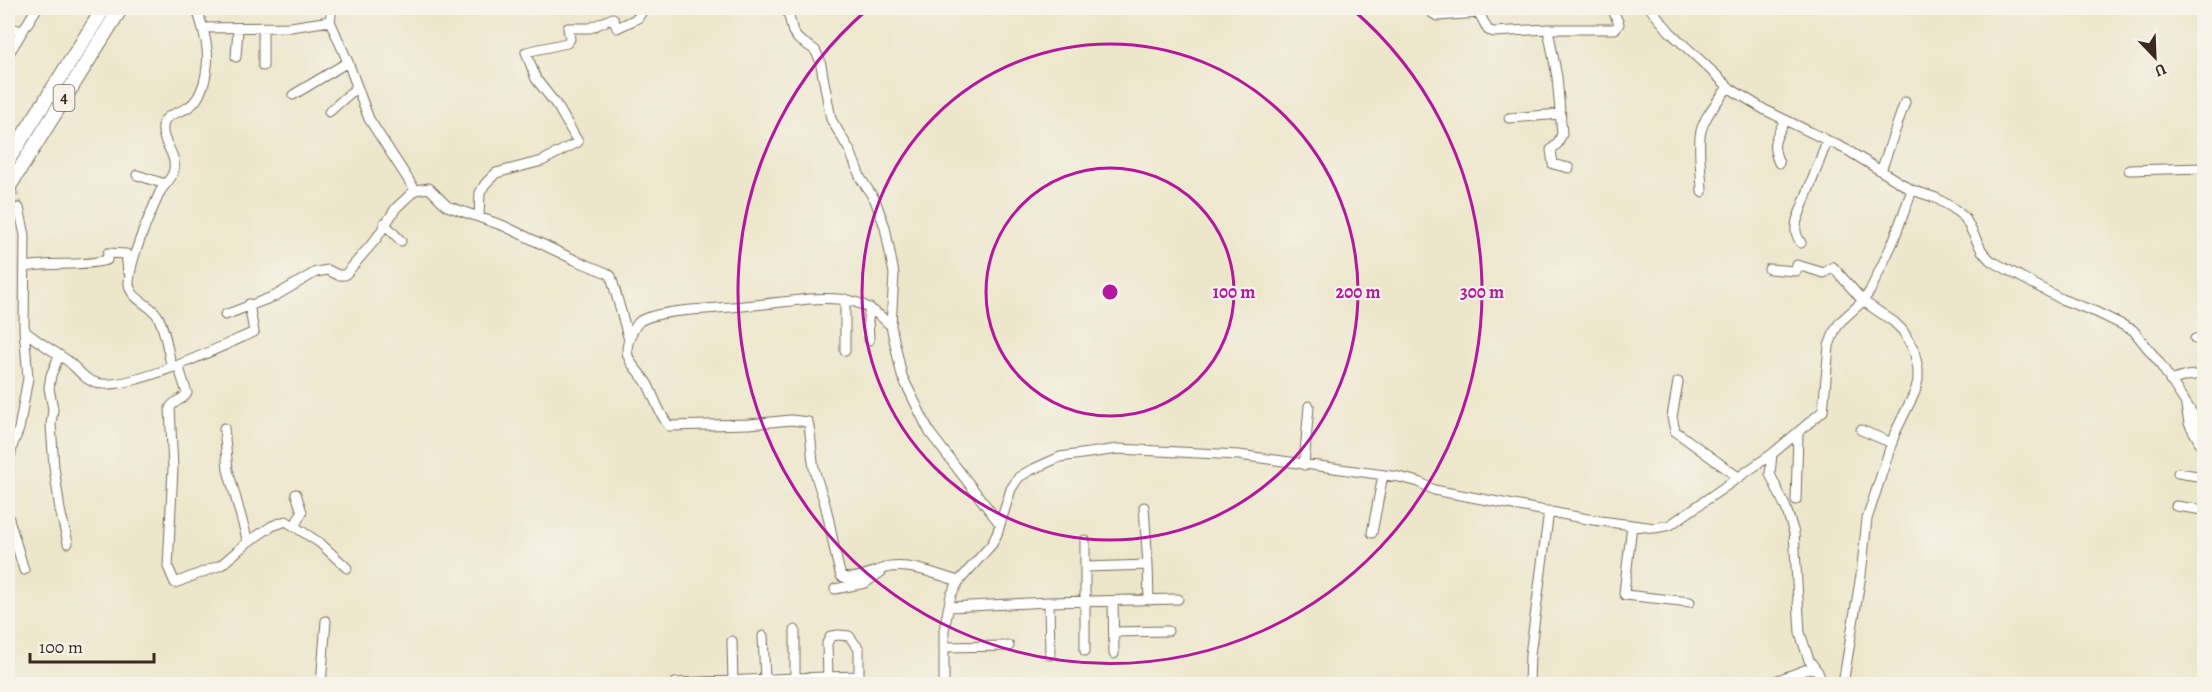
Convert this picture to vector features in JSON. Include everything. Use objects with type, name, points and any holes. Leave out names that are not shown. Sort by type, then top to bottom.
[{"type":"highway","name":"4","points":[[8,160],[104,8]]},
{"type":"highway","name":"4","points":[[8,188],[121,8]]},
{"type":"street","points":[[8,54],[37,8]]},
{"type":"street","points":[[197,8],[208,48],[208,65],[201,91],[193,104],[166,118],[164,123],[163,138],[174,158],[174,169],[143,235],[130,274],[130,290],[156,313],[187,393],[170,408],[173,468],[168,567],[175,583],[184,580],[221,565],[248,542],[272,526],[286,521],[320,543],[347,568]]},
{"type":"street","points":[[332,8],[330,21],[369,119],[415,190]]},
{"type":"street","points":[[480,217],[480,193],[496,173],[542,161],[578,142],[558,107],[536,79],[526,52],[567,43],[570,39],[567,28],[590,28],[613,18],[617,28],[638,18],[644,8]]},
{"type":"street","points":[[787,8],[793,32],[798,39],[815,50],[820,60],[831,119],[881,213],[894,274],[891,326],[902,376],[930,433],[1000,524]]},
{"type":"street","points":[[1430,8],[1437,16],[1479,13],[1488,30],[1494,32],[1615,29],[1619,24],[1612,8]]},
{"type":"street","points":[[1650,8],[1670,32],[1728,87],[1912,190],[1936,198],[1953,208],[1965,218],[1982,251],[1990,260],[2051,294],[2133,330],[2144,341],[2205,431]]},
{"type":"street","points":[[203,28],[291,27],[330,21]]},
{"type":"street","points":[[8,26],[22,32]]},
{"type":"street","points":[[236,57],[238,28]]},
{"type":"street","points":[[263,28],[263,66]]},
{"type":"street","points":[[1548,29],[1563,134],[1551,150],[1551,159],[1557,167],[1569,168]]},
{"type":"street","points":[[293,95],[348,62]]},
{"type":"street","points":[[329,112],[357,87]]},
{"type":"street","points":[[1702,192],[1699,142],[1701,131],[1705,120],[1728,87]]},
{"type":"street","points":[[1881,171],[1905,102]]},
{"type":"street","points":[[1509,118],[1561,114]]},
{"type":"street","points":[[1779,163],[1773,150],[1775,140],[1785,120]]},
{"type":"street","points":[[1801,243],[1796,236],[1797,220],[1827,141]]},
{"type":"street","points":[[2130,170],[2205,168]]},
{"type":"street","points":[[137,175],[165,184]]},
{"type":"street","points":[[225,315],[275,296],[316,272],[328,270],[338,276],[345,275],[376,239],[396,208],[415,190],[429,188],[447,206],[504,226],[608,273],[611,276],[629,341]]},
{"type":"street","points":[[944,684],[944,630],[951,595],[959,581],[992,544],[1011,489],[1019,477],[1060,458],[1118,448],[1239,455],[1383,475],[1419,482],[1434,490],[1632,525],[1655,528],[1670,525],[1772,454],[1823,411],[1829,346],[1834,332],[1840,322],[1863,301],[1893,242],[1912,190]]},
{"type":"street","points":[[8,489],[9,461],[19,429],[28,378],[24,327],[25,235],[19,208]]},
{"type":"street","points":[[384,224],[401,242]]},
{"type":"street","points":[[25,267],[75,263],[91,265],[107,260],[108,253],[126,254],[130,274]]},
{"type":"street","points":[[1769,269],[1796,271],[1797,265],[1824,273],[1833,267],[1863,301],[1903,331],[1910,340],[1916,360],[1918,380],[1915,392],[1892,443],[1866,519],[1861,575],[1843,684]]},
{"type":"street","points":[[891,326],[859,302],[845,299],[809,299],[687,311],[650,318],[640,322],[635,328],[627,350],[629,359],[642,374],[658,404],[661,415],[669,426],[749,424],[791,420],[808,422],[812,436],[814,469],[826,509],[834,554],[841,576],[849,579],[888,567],[909,566],[959,581]]},
{"type":"street","points":[[845,299],[845,351]]},
{"type":"street","points":[[24,327],[30,335],[86,378],[96,383],[107,384],[175,367],[254,332],[249,304]]},
{"type":"street","points":[[869,340],[870,308]]},
{"type":"street","points":[[59,356],[51,375],[53,409],[51,425],[60,510],[68,543]]},
{"type":"street","points":[[2170,381],[2205,374]]},
{"type":"street","points":[[1678,382],[1672,417],[1676,431],[1738,477]]},
{"type":"street","points":[[2184,401],[2190,423],[2205,450]]},
{"type":"street","points":[[1304,465],[1309,406]]},
{"type":"street","points":[[224,428],[228,470],[248,542]]},
{"type":"street","points":[[8,430],[19,429]]},
{"type":"street","points":[[1861,430],[1892,443]]},
{"type":"street","points":[[1796,500],[1798,434]]},
{"type":"street","points":[[1772,454],[1770,474],[1786,508],[1794,533],[1800,633],[1822,684]]},
{"type":"street","points":[[2178,473],[2205,477]]},
{"type":"street","points":[[1372,533],[1383,475]]},
{"type":"street","points":[[295,525],[302,512],[296,494]]},
{"type":"street","points":[[1144,507],[1149,600]]},
{"type":"street","points":[[2175,507],[2205,510]]},
{"type":"street","points":[[1530,684],[1530,655],[1549,511]]},
{"type":"street","points":[[8,516],[24,570]]},
{"type":"street","points":[[1632,525],[1625,596],[1690,602]]},
{"type":"street","points":[[1085,540],[1085,651]]},
{"type":"street","points":[[1085,567],[1148,565]]},
{"type":"street","points":[[835,589],[865,583],[888,567]]},
{"type":"street","points":[[950,607],[1178,599]]},
{"type":"street","points":[[1113,601],[1114,654]]},
{"type":"street","points":[[1049,602],[1050,655]]},
{"type":"street","points":[[321,684],[326,621]]},
{"type":"street","points":[[795,630],[796,681]]},
{"type":"street","points":[[1114,632],[1168,631]]},
{"type":"street","points":[[763,636],[765,679]]},
{"type":"street","points":[[675,684],[733,683],[765,679],[796,681],[828,677],[859,680],[859,649],[849,636],[831,636],[827,643],[828,677]]},
{"type":"street","points":[[732,641],[733,683]]},
{"type":"street","points":[[944,647],[1009,646]]},
{"type":"street","points":[[1767,684],[1813,667]]},
{"type":"street","points":[[1660,684],[1684,682],[1695,684]]},
{"type":"tunnel","points":[[8,176],[19,208]]}]
